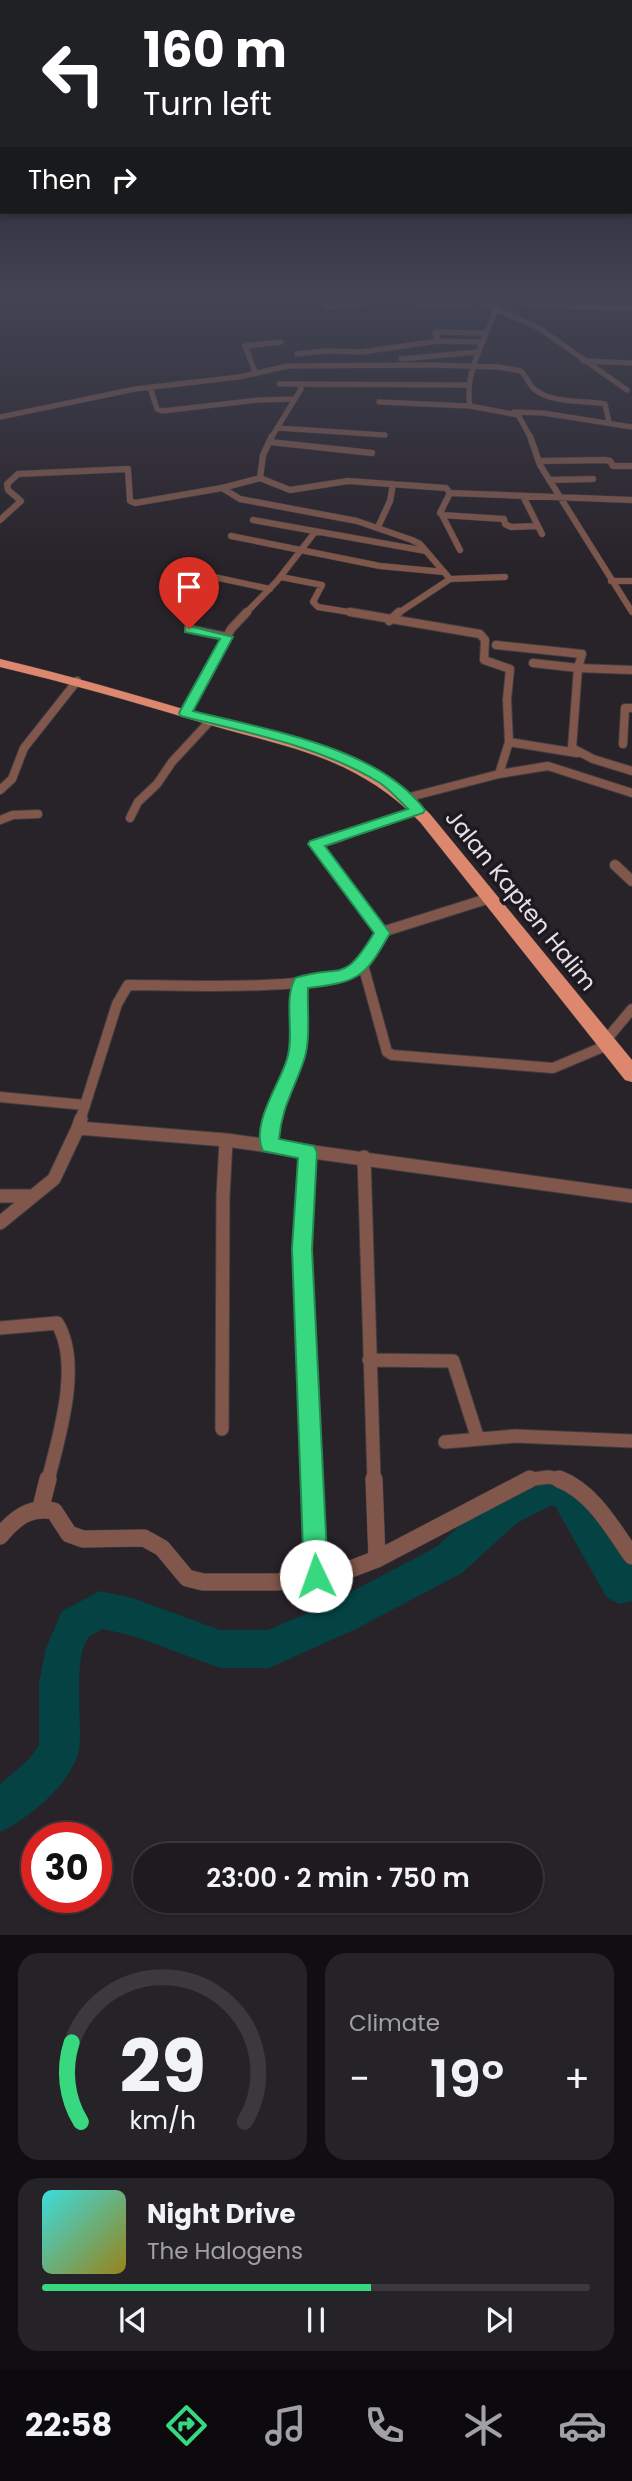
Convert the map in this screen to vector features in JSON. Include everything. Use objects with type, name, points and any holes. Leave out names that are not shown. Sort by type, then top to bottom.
[{"type":"main road","name":"Jalan Kapten Halim","points":[[0,663],[77,681],[211,721],[299,743],[346,759],[387,782],[407,797],[418,810],[632,1074]]},
{"type":"street","points":[[0,417],[143,388]]},
{"type":"street","points":[[150,388],[157,409],[162,411],[258,400],[295,400]]},
{"type":"street","points":[[260,478],[259,465],[301,388]]},
{"type":"street","points":[[469,388],[470,406]]},
{"type":"street","points":[[535,388],[565,399],[603,403]]},
{"type":"street","points":[[604,393],[603,403],[606,405],[609,422]]},
{"type":"street","points":[[379,402],[470,406],[632,427]]},
{"type":"street","points":[[513,412],[529,432],[539,461],[558,496],[632,612]]},
{"type":"street","points":[[278,428],[385,435]]},
{"type":"street","points":[[270,442],[372,453]]},
{"type":"street","points":[[539,461],[606,460],[613,466],[632,466]]},
{"type":"street","points":[[0,520],[21,501],[8,490],[7,484],[18,474],[128,469],[130,501],[135,503],[222,488],[260,478],[290,491],[348,481],[446,488],[450,493],[632,500]]},
{"type":"street","points":[[549,480],[593,479]]},
{"type":"street","points":[[378,527],[390,501],[393,484]]},
{"type":"street","points":[[222,488],[240,499],[378,527],[412,540],[426,551],[450,579]]},
{"type":"street","points":[[307,511],[314,488]]},
{"type":"street","points":[[450,493],[440,513],[460,550]]},
{"type":"street","points":[[523,496],[542,534]]},
{"type":"street","points":[[442,515],[504,519],[505,524],[511,527],[537,526]]},
{"type":"street","points":[[253,520],[426,551]]},
{"type":"street","points":[[186,713],[227,637],[281,576],[315,532]]},
{"type":"street","points":[[231,536],[380,566],[444,572]]},
{"type":"street","points":[[281,576],[322,586],[313,602],[318,607],[484,636],[484,660],[504,665],[510,672],[507,700],[509,742],[499,774]]},
{"type":"street","points":[[214,577],[270,589]]},
{"type":"street","points":[[389,621],[450,579],[506,577]]},
{"type":"street","points":[[611,581],[632,581]]},
{"type":"street","points":[[189,629],[227,637]]},
{"type":"street","points":[[496,645],[582,654],[578,668],[572,748],[577,753]]},
{"type":"street","points":[[533,663],[632,670]]},
{"type":"street","points":[[0,790],[12,779],[24,748],[77,681]]},
{"type":"street","points":[[623,744],[625,708],[632,708]]},
{"type":"street","points":[[130,818],[138,803],[211,721]]},
{"type":"street","points":[[509,742],[577,753],[632,771]]},
{"type":"street","points":[[407,797],[499,774],[548,766],[632,793]]},
{"type":"street","points":[[382,933],[316,844],[418,810]]},
{"type":"street","points":[[0,820],[13,815],[38,814]]},
{"type":"street","points":[[615,864],[632,881]]},
{"type":"street","points":[[0,1223],[54,1179],[78,1128],[83,1105],[117,1004],[128,985],[334,979],[363,965],[382,933],[490,898]]},
{"type":"street","points":[[363,965],[387,1052],[392,1055],[553,1068],[608,1042],[632,1009]]},
{"type":"street","points":[[269,1146],[275,1108],[297,1058],[301,982]]},
{"type":"street","points":[[0,1097],[83,1105]]},
{"type":"street","points":[[78,1128],[226,1140],[632,1196]]},
{"type":"street","points":[[222,1429],[223,1197],[226,1140]]},
{"type":"street","points":[[307,1152],[302,1249],[316,1576]]},
{"type":"street","points":[[364,1157],[377,1559]]},
{"type":"street","points":[[0,1196],[33,1196]]},
{"type":"street","points":[[0,1328],[57,1323],[62,1327],[68,1349],[69,1375],[41,1507]]},
{"type":"street","points":[[369,1360],[453,1362],[477,1436]]},
{"type":"street","points":[[445,1442],[477,1436],[530,1434],[632,1441]]},
{"type":"street","points":[[0,1536],[12,1520],[41,1507],[54,1511],[69,1534],[83,1539],[144,1538],[162,1548],[187,1578],[203,1582],[278,1582],[348,1570],[377,1559],[531,1478],[559,1478],[582,1492],[632,1556]]},
{"type":"waterway","points":[[0,1811],[44,1774],[59,1750],[59,1683],[65,1648],[75,1624],[100,1610],[133,1617],[220,1649],[269,1649],[343,1616],[449,1560],[504,1510],[520,1500],[550,1488],[560,1488],[567,1493],[620,1585],[632,1582]]},
{"type":"route","points":[[189,629],[227,637],[186,713],[299,743],[346,759],[387,782],[407,797],[418,810],[316,844],[316,848],[382,933],[363,965],[351,973],[334,979],[301,982],[297,1058],[282,1089],[271,1125],[269,1146],[307,1152],[302,1249],[316,1576]]}]
